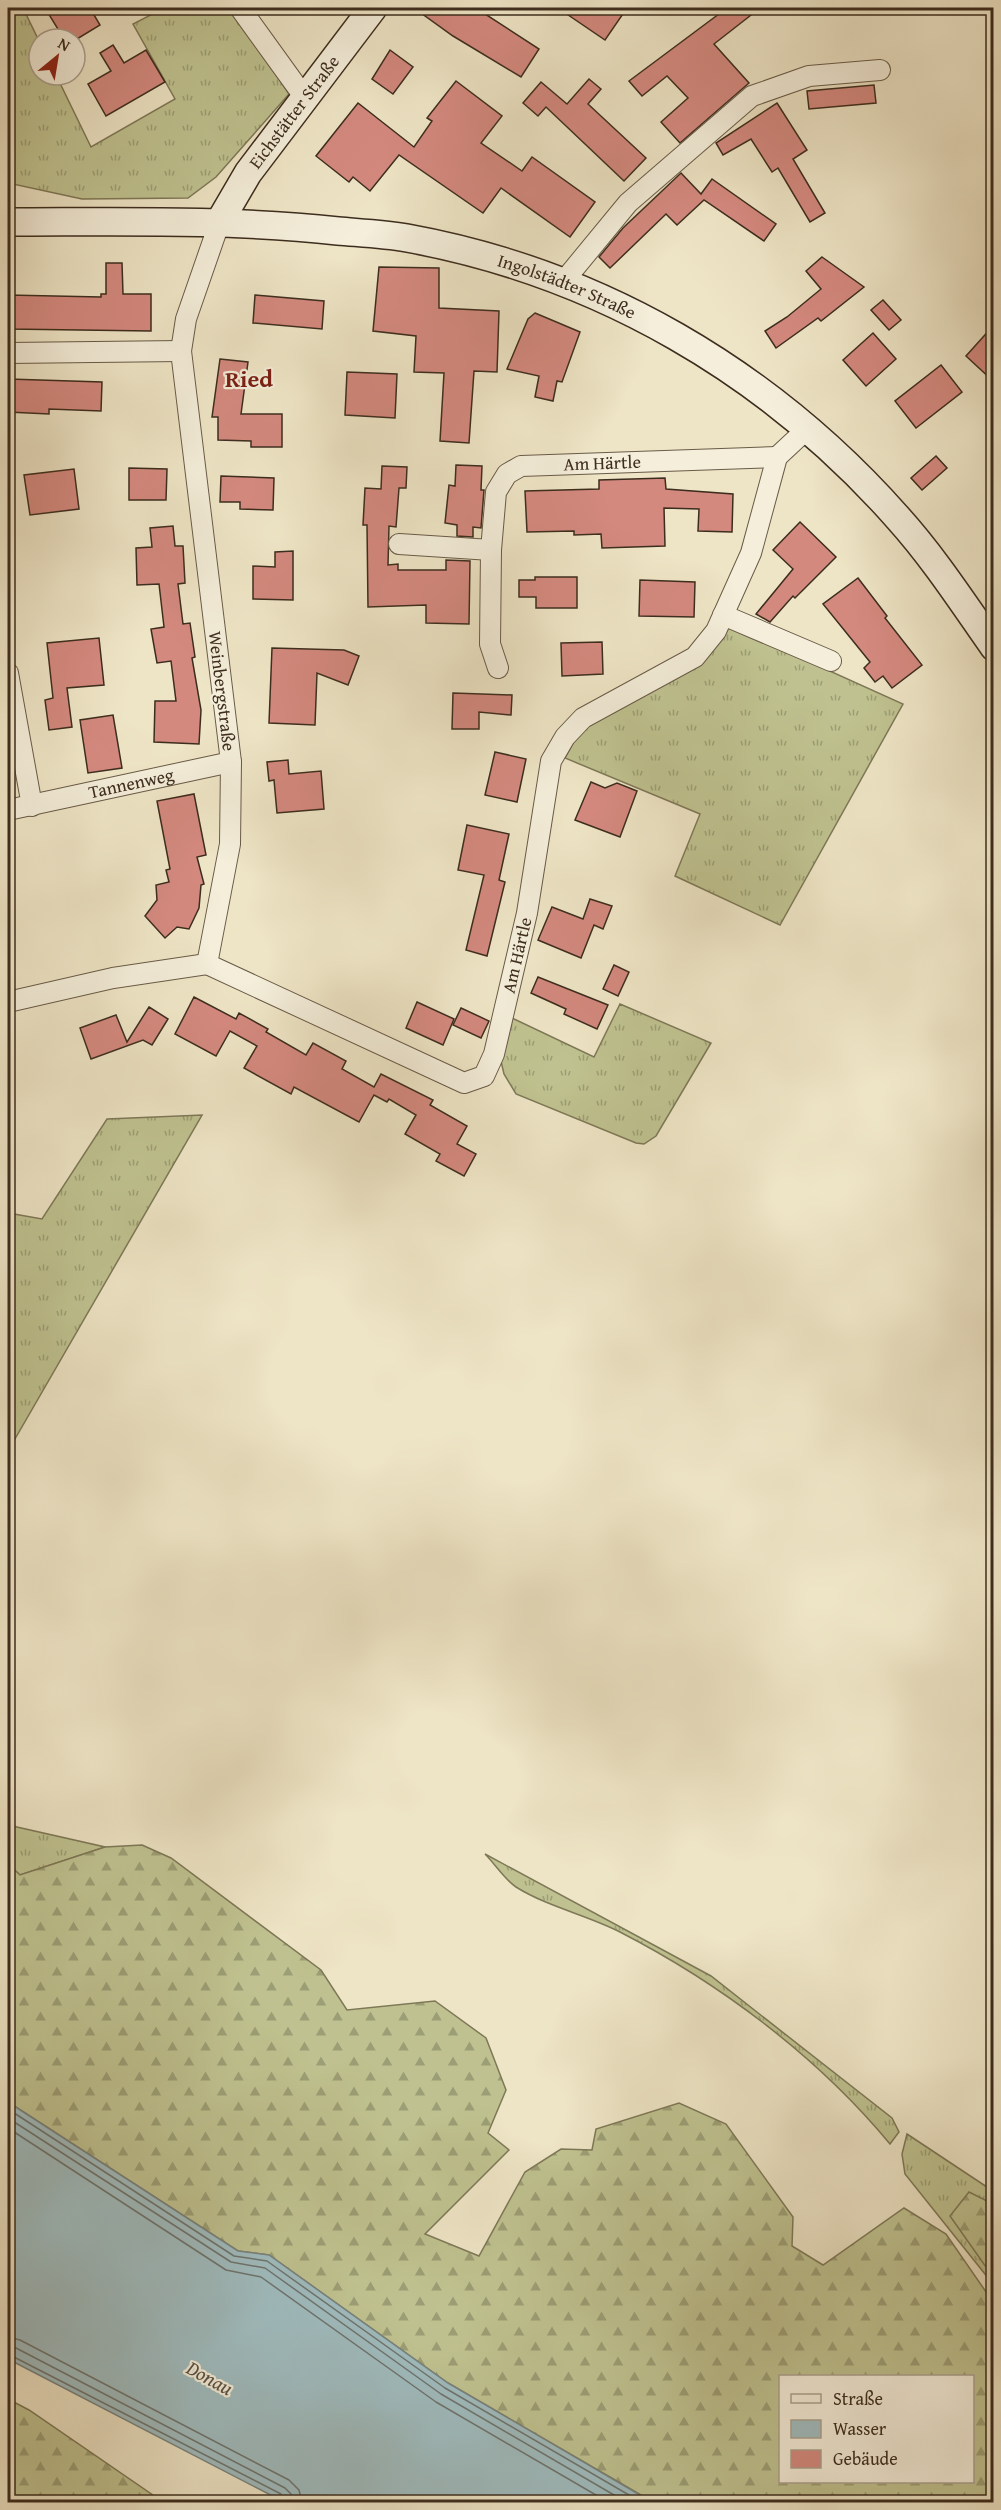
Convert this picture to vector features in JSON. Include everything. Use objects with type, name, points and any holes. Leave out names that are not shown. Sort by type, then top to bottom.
[{"type":"main road","name":"Eichstätter Straße","points":[[220,221],[248,173],[373,8]]},
{"type":"main road","name":"Ingolstädter Straße","points":[[8,222],[220,221],[405,238],[485,256],[563,282],[621,306],[687,340],[759,390],[807,429],[899,519],[946,579],[993,646]]},
{"type":"street","points":[[240,8],[305,98]]},
{"type":"street","points":[[563,282],[628,203],[752,96],[809,76],[880,70]]},
{"type":"street","name":"Weinbergstraße","points":[[207,964],[230,844],[231,762],[181,351],[186,319],[220,221]]},
{"type":"street","points":[[8,353],[181,351]]},
{"type":"street","points":[[777,457],[807,429]]},
{"type":"street","name":"Am Härtle","points":[[207,964],[464,1083],[484,1076],[494,1054],[527,913],[551,761],[565,737],[583,718],[695,657],[716,632],[751,553],[777,457],[521,466],[507,474],[496,492],[491,550],[490,644],[498,668]]},
{"type":"street","points":[[399,544],[491,550]]},
{"type":"street","points":[[723,615],[831,661]]},
{"type":"street","points":[[8,673],[32,806]]},
{"type":"street","name":"Tannenweg","points":[[8,810],[231,762]]},
{"type":"street","points":[[8,1002],[113,978],[207,964]]},
{"type":"green space","points":[[8,8],[23,8],[32,27],[27,27],[27,87],[62,87],[91,147],[175,99],[133,24],[164,8],[232,8],[289,94],[216,177],[188,198],[82,199],[8,183]]},
{"type":"green space","points":[[728,625],[903,704],[780,925],[675,876],[700,814],[565,758],[581,729]]},
{"type":"green space","points":[[620,1004],[711,1043],[656,1136],[644,1144],[636,1143],[516,1094],[504,1074],[499,1053],[510,1017],[594,1057]]},
{"type":"green space","points":[[202,1115],[8,1451],[8,1213],[42,1219],[107,1119]]},
{"type":"green space","points":[[8,1825],[105,1847],[20,1875],[8,1864]]},
{"type":"green space","points":[[142,1845],[171,1858],[321,1970],[347,2010],[435,2001],[486,2038],[506,2090],[488,2133],[509,2150],[425,2234],[479,2256],[525,2172],[561,2149],[592,2150],[596,2129],[679,2103],[726,2124],[793,2217],[792,2246],[823,2265],[904,2208],[946,2234],[993,2302],[993,2502],[653,2502],[448,2383],[269,2255],[238,2251],[8,2102],[8,1864],[20,1875],[105,1847]]},
{"type":"green space","points":[[485,1854],[711,1976],[892,2118],[899,2132],[890,2144],[832,2081],[800,2052],[731,1999],[658,1952],[620,1932],[541,1900],[516,1887]]},
{"type":"green space","points":[[907,2134],[993,2191],[993,2284],[905,2174],[902,2154]]},
{"type":"green space","points":[[969,2192],[993,2204],[993,2277],[950,2216]]},
{"type":"green space","points":[[8,2399],[29,2410],[163,2502],[8,2502]]},
{"type":"water","name":"Donau","points":[[8,2102],[238,2251],[269,2255],[448,2383],[652,2502],[284,2502],[8,2359]]},
{"type":"building","points":[[45,8],[90,8],[100,25],[87,33],[87,27],[57,27]]},
{"type":"building","points":[[414,8],[476,8],[539,49],[521,77],[453,36]]},
{"type":"building","points":[[558,8],[627,8],[605,40]]},
{"type":"building","points":[[727,8],[760,8],[714,44],[749,83],[680,143],[661,122],[688,98],[667,76],[642,96],[629,81]]},
{"type":"building","points":[[113,45],[124,63],[146,50],[165,82],[106,116],[88,84],[111,71],[100,53]]},
{"type":"building","points":[[390,50],[413,67],[393,94],[372,79]]},
{"type":"building","points":[[589,79],[601,89],[588,104],[646,158],[624,181],[546,107],[538,116],[523,103],[541,82],[567,104]]},
{"type":"building","points":[[456,81],[502,116],[481,143],[522,171],[532,157],[595,202],[570,237],[501,188],[483,213],[399,155],[370,191],[353,177],[349,182],[316,156],[358,103],[414,147],[432,121],[427,118]]},
{"type":"building","points":[[874,85],[876,103],[809,109],[807,91]]},
{"type":"building","points":[[777,103],[807,150],[793,159],[825,213],[810,222],[778,168],[772,172],[751,139],[723,155],[716,143]]},
{"type":"building","points":[[681,173],[701,194],[712,179],[776,224],[764,241],[704,200],[677,225],[666,214],[610,268],[599,257],[623,228]]},
{"type":"building","points":[[822,257],[864,287],[821,321],[818,318],[776,348],[765,331],[787,317],[821,289],[806,271]]},
{"type":"building","points":[[106,263],[122,263],[123,294],[151,294],[151,331],[8,329],[8,295],[101,297],[101,294],[106,294]]},
{"type":"building","points":[[379,267],[439,268],[439,308],[499,311],[497,372],[474,371],[469,443],[440,441],[444,373],[414,372],[416,336],[373,331]]},
{"type":"building","points":[[255,295],[324,301],[322,329],[253,323]]},
{"type":"building","points":[[883,300],[901,320],[889,330],[871,310]]},
{"type":"building","points":[[535,313],[580,332],[562,382],[557,381],[553,401],[535,397],[539,376],[507,369],[528,319]]},
{"type":"building","points":[[993,326],[993,381],[966,356]]},
{"type":"building","points":[[873,333],[896,359],[866,386],[843,360]]},
{"type":"building","points":[[220,359],[248,362],[241,414],[282,414],[282,447],[251,447],[251,441],[218,440],[218,417],[212,417]]},
{"type":"building","points":[[941,365],[962,392],[916,428],[895,401]]},
{"type":"building","points":[[347,372],[397,374],[395,418],[345,415]]},
{"type":"building","points":[[8,379],[102,382],[101,411],[49,409],[49,414],[8,412]]},
{"type":"building","points":[[936,456],[947,468],[922,490],[911,478]]},
{"type":"building","points":[[456,465],[482,466],[481,490],[484,490],[481,528],[473,527],[473,537],[457,536],[457,525],[445,523],[449,485],[455,486]]},
{"type":"building","points":[[382,466],[407,467],[406,488],[399,488],[396,527],[389,526],[388,565],[398,564],[398,570],[446,570],[446,560],[470,561],[469,624],[426,623],[426,605],[368,607],[367,525],[363,525],[365,488],[381,489]]},
{"type":"building","points":[[129,468],[167,469],[166,500],[129,500]]},
{"type":"building","points":[[74,469],[79,509],[30,515],[24,475]]},
{"type":"building","points":[[221,476],[274,478],[273,510],[240,509],[240,502],[220,502]]},
{"type":"building","points":[[665,478],[666,489],[733,494],[732,532],[698,531],[699,509],[664,508],[665,546],[602,548],[601,534],[574,535],[574,531],[527,532],[525,491],[599,489],[599,480]]},
{"type":"building","points":[[800,522],[836,557],[795,598],[793,596],[770,622],[756,614],[793,569],[773,550]]},
{"type":"building","points":[[173,526],[175,546],[183,546],[185,583],[178,584],[183,624],[190,623],[195,657],[192,658],[201,710],[199,744],[154,742],[155,701],[176,701],[171,661],[157,663],[151,629],[164,627],[159,584],[137,585],[136,548],[152,547],[150,528]]},
{"type":"building","points":[[293,551],[293,600],[253,599],[253,566],[275,567],[275,552]]},
{"type":"building","points":[[535,577],[577,577],[577,608],[536,608],[536,597],[519,597],[519,580],[535,580]]},
{"type":"building","points":[[858,578],[887,616],[885,618],[922,665],[892,688],[883,676],[875,682],[864,668],[870,662],[823,604]]},
{"type":"building","points":[[640,580],[695,582],[694,617],[639,616]]},
{"type":"building","points":[[99,638],[104,685],[67,688],[72,727],[49,730],[45,700],[53,698],[47,643]]},
{"type":"building","points":[[602,642],[603,674],[562,676],[561,643]]},
{"type":"building","points":[[272,648],[344,650],[359,656],[348,685],[317,673],[315,725],[269,723]]},
{"type":"building","points":[[453,693],[512,695],[511,715],[479,712],[479,729],[452,729]]},
{"type":"building","points":[[113,715],[122,768],[88,773],[80,720]]},
{"type":"building","points":[[495,752],[526,759],[517,802],[485,795]]},
{"type":"building","points":[[288,760],[289,774],[321,771],[324,809],[277,813],[274,780],[269,781],[267,762]]},
{"type":"building","points":[[591,782],[605,788],[617,783],[637,791],[620,837],[575,820]]},
{"type":"building","points":[[194,794],[206,855],[197,857],[204,884],[201,885],[199,908],[189,929],[177,927],[165,938],[145,916],[157,900],[156,885],[169,882],[166,870],[170,869],[157,801]]},
{"type":"building","points":[[467,825],[509,834],[499,880],[505,882],[487,956],[466,950],[484,875],[458,870]]},
{"type":"building","points":[[590,899],[612,906],[603,929],[594,925],[581,958],[538,940],[552,907],[583,919]]},
{"type":"building","points":[[614,965],[629,972],[618,996],[603,989]]},
{"type":"building","points":[[538,977],[608,1005],[597,1029],[564,1014],[566,1009],[531,993]]},
{"type":"building","points":[[194,997],[236,1019],[239,1013],[268,1029],[266,1032],[306,1055],[313,1043],[346,1061],[342,1069],[374,1087],[381,1074],[433,1100],[430,1105],[467,1126],[457,1144],[476,1154],[464,1176],[436,1161],[440,1154],[405,1134],[416,1115],[389,1099],[387,1102],[374,1095],[359,1122],[294,1087],[291,1094],[244,1068],[257,1046],[230,1031],[216,1056],[175,1034]]},
{"type":"building","points":[[417,1002],[454,1019],[443,1045],[406,1028]]},
{"type":"building","points":[[149,1007],[168,1019],[152,1045],[143,1040],[91,1059],[80,1028],[116,1015],[127,1042]]},
{"type":"building","points":[[461,1008],[489,1021],[481,1038],[453,1025]]},
{"type":"district","name":"Ried","points":[[249,379]]}]
